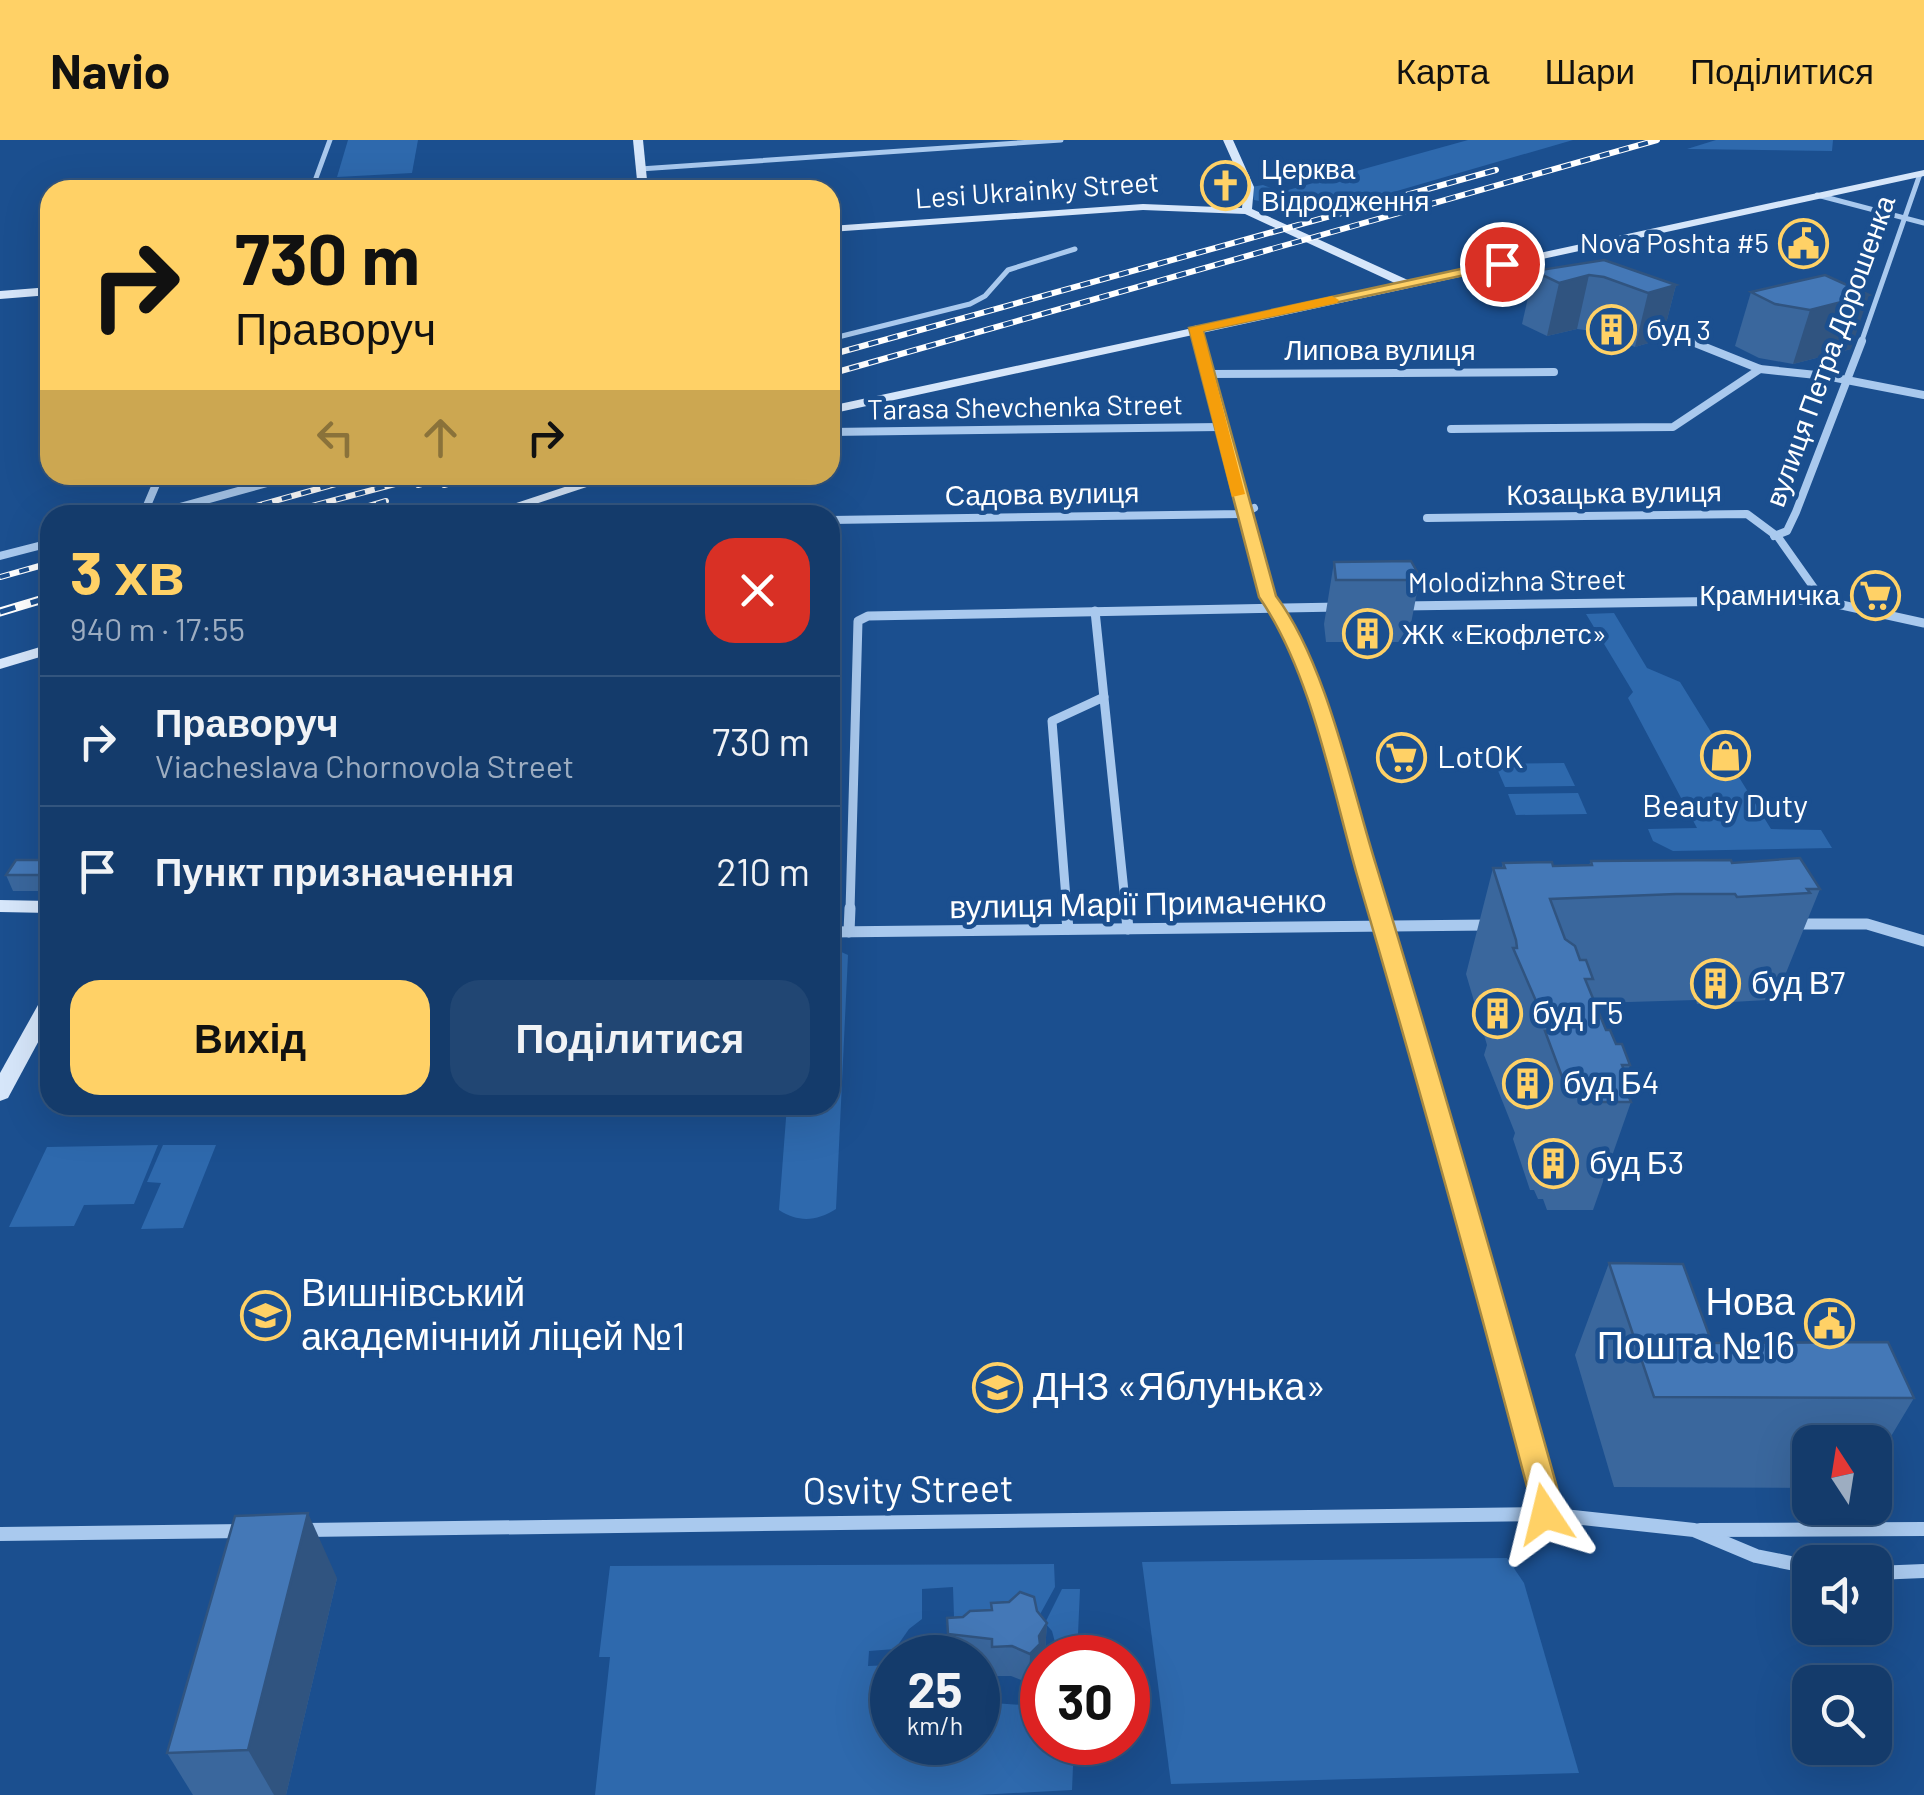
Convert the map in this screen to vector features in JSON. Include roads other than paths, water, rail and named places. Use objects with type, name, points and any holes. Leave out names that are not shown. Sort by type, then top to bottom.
[{"type":"street","points":[[316,180],[330,140]]},
{"type":"street","points":[[638,140],[642,180]]},
{"type":"street","points":[[640,170],[1061,140]]},
{"type":"street","points":[[1228,140],[1248,187],[1247,210],[1408,284]]},
{"type":"street","points":[[840,408],[1922,174]]},
{"type":"street","name":"вулиця Петра Дорошенка","points":[[1774,536],[1787,531],[1848,380],[1922,174]]},
{"type":"street","points":[[1817,196],[1924,223]]},
{"type":"street","name":"Lesi Ukrainky Street","points":[[840,228],[1143,207],[1247,210]]},
{"type":"street","points":[[840,336],[970,304],[985,296],[1008,270],[1074,250]]},
{"type":"street","points":[[1502,264],[1554,287]]},
{"type":"street","points":[[0,295],[40,292]]},
{"type":"street","points":[[1649,324],[1760,368],[1924,395]]},
{"type":"street","points":[[1196,328],[1242,514],[1268,597],[1277,608],[1318,706],[1476,1242],[1545,1498],[1545,1514]]},
{"type":"street","points":[[1451,429],[1673,427],[1760,368]]},
{"type":"street","name":"Липова вулиця","points":[[1207,374],[1554,372]]},
{"type":"street","name":"Tarasa Shevchenka Street","points":[[840,432],[1220,427]]},
{"type":"street","points":[[187,505],[260,485]]},
{"type":"street","points":[[524,505],[585,485]]},
{"type":"street","name":"Садова вулиця","points":[[840,520],[1242,514],[1254,508]]},
{"type":"street","name":"Козацька вулиця","points":[[1428,518],[1734,513],[1757,518],[1818,592],[1820,600]]},
{"type":"street","points":[[0,556],[40,546]]},
{"type":"street","name":"Molodizhna Street","points":[[1392,606],[1820,600],[1924,622]]},
{"type":"street","points":[[849,932],[858,621],[868,616],[1354,606]]},
{"type":"street","points":[[1095,612],[1128,929]]},
{"type":"street","points":[[0,664],[40,652]]},
{"type":"street","points":[[1068,929],[1052,720],[1104,697]]},
{"type":"street","points":[[0,906],[40,906]]},
{"type":"street","name":"вулиця Марії Примаченко","points":[[840,932],[1509,924]]},
{"type":"street","points":[[1792,924],[1867,924],[1924,941]]},
{"type":"street","points":[[0,1093],[40,1019]]},
{"type":"street","name":"Osvity Street","points":[[294,1530],[1545,1514],[1694,1530],[1756,1556],[1792,1563]]},
{"type":"street","points":[[1694,1530],[1924,1529]]},
{"type":"street","points":[[0,1534],[255,1531]]},
{"type":"street","points":[[1892,1572],[1924,1571]]},
{"type":"railway","points":[[840,371],[1657,140]]},
{"type":"railway","points":[[840,352],[1496,170]]},
{"type":"railway","points":[[260,505],[332,485]]},
{"type":"railway","points":[[316,505],[391,485]]},
{"type":"railway","points":[[372,505],[386,501]]},
{"type":"railway","points":[[0,577],[40,566]]},
{"type":"railway","points":[[0,612],[40,600]]},
{"type":"place","name":"Церква Відродження","points":[[1226,185]]},
{"type":"place","name":"Nova Poshta #5","points":[[1804,243]]},
{"type":"place","name":"буд 3","points":[[1611,330]]},
{"type":"place","name":"Крамничка","points":[[1875,595]]},
{"type":"place","name":"ЖК «Екофлетс»","points":[[1367,634]]},
{"type":"place","name":"Beauty Duty","points":[[1725,756]]},
{"type":"place","name":"LotOK","points":[[1402,757]]},
{"type":"place","name":"буд В7","points":[[1716,983]]},
{"type":"place","name":"буд Г5","points":[[1497,1013]]},
{"type":"place","name":"буд Б4","points":[[1528,1083]]},
{"type":"place","name":"буд Б3","points":[[1554,1163]]},
{"type":"place","name":"Вишнівський академічний ліцей №1","points":[[266,1315]]},
{"type":"place","name":"Нова Пошта №16","points":[[1830,1324]]},
{"type":"place","name":"ДНЗ «Яблунька»","points":[[998,1387]]}]
